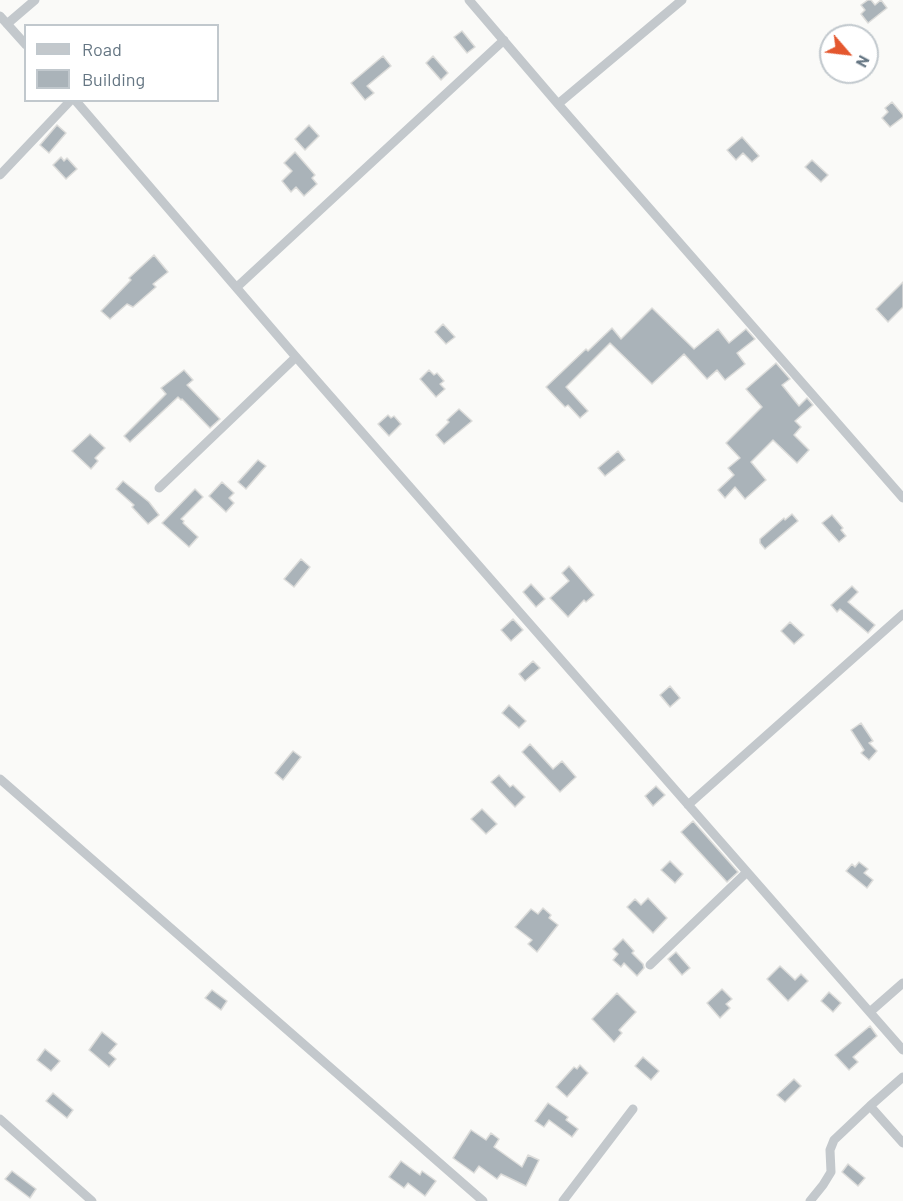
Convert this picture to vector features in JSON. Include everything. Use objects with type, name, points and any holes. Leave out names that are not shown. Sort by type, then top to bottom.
[{"type":"street","points":[[7,24],[35,0]]},
{"type":"street","points":[[469,0],[903,498]]},
{"type":"street","points":[[558,104],[682,0]]},
{"type":"street","points":[[0,16],[24,43]]},
{"type":"street","points":[[237,286],[504,40]]},
{"type":"street","points":[[0,175],[71,102]]},
{"type":"street","points":[[75,102],[903,1050]]},
{"type":"street","points":[[159,488],[296,357]]},
{"type":"street","points":[[688,805],[903,614]]},
{"type":"street","points":[[0,779],[483,1201]]},
{"type":"street","points":[[650,965],[747,872]]},
{"type":"street","points":[[871,1011],[903,983]]},
{"type":"street","points":[[810,1201],[831,1172],[830,1150],[834,1140],[903,1077]]},
{"type":"street","points":[[870,1107],[903,1143]]},
{"type":"street","points":[[563,1201],[633,1109]]},
{"type":"street","points":[[0,1134],[3,1123],[92,1201]]},
{"type":"building","points":[[868,0],[875,5],[881,0],[887,8],[868,23],[861,14],[865,10],[861,5]]},
{"type":"building","points":[[462,31],[475,47],[467,53],[454,37]]},
{"type":"building","points":[[383,56],[391,66],[367,86],[374,93],[365,100],[351,83]]},
{"type":"building","points":[[433,56],[448,73],[441,80],[426,63]]},
{"type":"building","points":[[892,102],[903,117],[890,127],[882,118],[888,112],[885,108]]},
{"type":"building","points":[[57,125],[66,133],[49,153],[40,145]]},
{"type":"building","points":[[309,125],[319,136],[305,150],[295,139]]},
{"type":"building","points":[[742,137],[759,156],[752,162],[743,153],[736,160],[727,150]]},
{"type":"building","points":[[295,152],[315,175],[312,178],[317,184],[304,196],[296,187],[291,192],[282,181],[292,171],[284,163]]},
{"type":"building","points":[[61,157],[64,161],[67,158],[77,169],[66,179],[53,165]]},
{"type":"building","points":[[812,160],[828,175],[821,182],[805,167]]},
{"type":"building","points":[[154,255],[168,272],[153,284],[156,287],[133,307],[127,304],[110,319],[101,311],[131,280],[129,278]]},
{"type":"building","points":[[903,282],[903,307],[888,322],[876,309]]},
{"type":"building","points":[[652,308],[694,349],[718,329],[729,343],[746,329],[755,339],[737,353],[745,364],[725,380],[717,370],[707,379],[684,354],[652,384],[610,343],[566,387],[588,411],[580,418],[568,405],[565,407],[546,387],[612,328],[621,339]]},
{"type":"building","points":[[443,324],[455,337],[446,344],[435,332]]},
{"type":"building","points":[[776,363],[790,379],[782,385],[799,406],[807,398],[813,405],[795,421],[801,427],[794,435],[809,450],[797,463],[773,440],[751,462],[766,480],[745,499],[735,487],[725,498],[718,490],[734,475],[728,468],[740,458],[726,443],[762,407],[746,389]]},
{"type":"building","points":[[184,370],[193,380],[187,385],[220,419],[210,428],[178,397],[130,442],[124,436],[166,394],[161,388]]},
{"type":"building","points":[[429,370],[434,375],[437,373],[444,381],[440,384],[445,389],[436,397],[420,379]]},
{"type":"building","points":[[459,409],[472,421],[444,444],[436,435]]},
{"type":"building","points":[[388,415],[391,418],[394,416],[401,424],[389,436],[378,424]]},
{"type":"building","points":[[90,434],[105,448],[95,458],[98,461],[91,469],[72,451]]},
{"type":"building","points":[[618,451],[625,460],[605,476],[598,468]]},
{"type":"building","points":[[258,460],[266,466],[246,489],[238,482]]},
{"type":"building","points":[[123,481],[149,502],[159,515],[148,524],[132,507],[134,505],[116,489]]},
{"type":"building","points":[[222,482],[234,493],[229,498],[234,503],[226,512],[209,496]]},
{"type":"building","points":[[195,489],[203,497],[181,519],[198,537],[189,547],[162,523]]},
{"type":"building","points":[[792,514],[798,521],[765,549],[760,539]]},
{"type":"building","points":[[832,515],[843,528],[841,530],[846,536],[839,542],[822,523]]},
{"type":"building","points":[[301,559],[310,567],[294,587],[284,579]]},
{"type":"building","points":[[569,566],[594,595],[586,602],[584,600],[568,617],[550,598],[569,581],[562,573]]},
{"type":"building","points":[[531,584],[545,599],[536,607],[523,592]]},
{"type":"building","points":[[852,586],[858,592],[848,602],[875,625],[868,633],[840,609],[837,612],[831,605]]},
{"type":"building","points":[[513,619],[523,630],[511,641],[501,630]]},
{"type":"building","points":[[790,622],[804,635],[794,644],[781,631]]},
{"type":"building","points":[[533,661],[540,668],[525,681],[519,674]]},
{"type":"building","points":[[670,686],[680,698],[670,707],[660,695]]},
{"type":"building","points":[[509,705],[526,721],[519,728],[502,713]]},
{"type":"building","points":[[861,723],[873,741],[869,743],[877,751],[869,760],[861,753],[864,750],[851,730]]},
{"type":"building","points":[[530,744],[553,769],[562,761],[576,777],[560,792],[522,752]]},
{"type":"building","points":[[293,751],[301,757],[283,780],[275,773]]},
{"type":"building","points":[[499,775],[510,787],[513,785],[525,797],[515,807],[491,782]]},
{"type":"building","points":[[656,786],[665,795],[653,806],[645,796]]},
{"type":"building","points":[[482,809],[497,824],[486,834],[471,819]]},
{"type":"building","points":[[693,821],[738,872],[727,882],[681,832]]},
{"type":"building","points":[[670,861],[683,874],[675,883],[661,870]]},
{"type":"building","points":[[859,862],[868,869],[864,873],[873,880],[867,888],[846,871],[852,864],[855,867]]},
{"type":"building","points":[[648,898],[667,918],[653,933],[627,907],[635,899],[641,905]]},
{"type":"building","points":[[543,908],[551,915],[549,918],[558,925],[537,952],[528,944],[532,940],[515,927],[531,909],[538,914]]},
{"type":"building","points":[[623,939],[643,964],[644,968],[637,976],[624,963],[621,967],[613,960],[618,954],[613,949]]},
{"type":"building","points":[[676,952],[690,968],[682,975],[668,959]]},
{"type":"building","points":[[780,966],[795,980],[801,974],[808,981],[788,1001],[767,979]]},
{"type":"building","points":[[722,989],[732,999],[726,1004],[730,1008],[720,1018],[707,1003]]},
{"type":"building","points":[[212,990],[227,1001],[221,1010],[205,998]]},
{"type":"building","points":[[829,992],[841,1003],[833,1012],[821,1001]]},
{"type":"building","points":[[617,993],[636,1012],[619,1030],[622,1033],[614,1042],[592,1019]]},
{"type":"building","points":[[870,1026],[877,1036],[853,1057],[858,1062],[849,1070],[835,1055]]},
{"type":"building","points":[[102,1032],[117,1044],[109,1053],[116,1059],[109,1067],[89,1050]]},
{"type":"building","points":[[45,1049],[60,1061],[51,1071],[37,1060]]},
{"type":"building","points":[[643,1057],[659,1071],[651,1080],[635,1066]]},
{"type":"building","points":[[580,1065],[588,1073],[567,1097],[556,1087],[574,1067],[577,1069]]},
{"type":"building","points":[[794,1079],[801,1086],[785,1102],[777,1095]]},
{"type":"building","points":[[53,1093],[73,1110],[67,1118],[46,1101]]},
{"type":"building","points":[[548,1103],[568,1117],[566,1120],[578,1129],[572,1137],[549,1120],[544,1127],[535,1121]]},
{"type":"building","points":[[471,1130],[486,1140],[491,1133],[499,1139],[494,1147],[522,1167],[528,1155],[539,1160],[526,1186],[501,1174],[497,1179],[479,1166],[474,1173],[453,1158]]},
{"type":"building","points":[[401,1161],[420,1175],[422,1171],[436,1181],[425,1196],[408,1183],[404,1188],[389,1177]]},
{"type":"building","points":[[848,1164],[865,1178],[858,1186],[842,1172]]},
{"type":"building","points":[[12,1171],[36,1189],[30,1198],[5,1179]]}]
